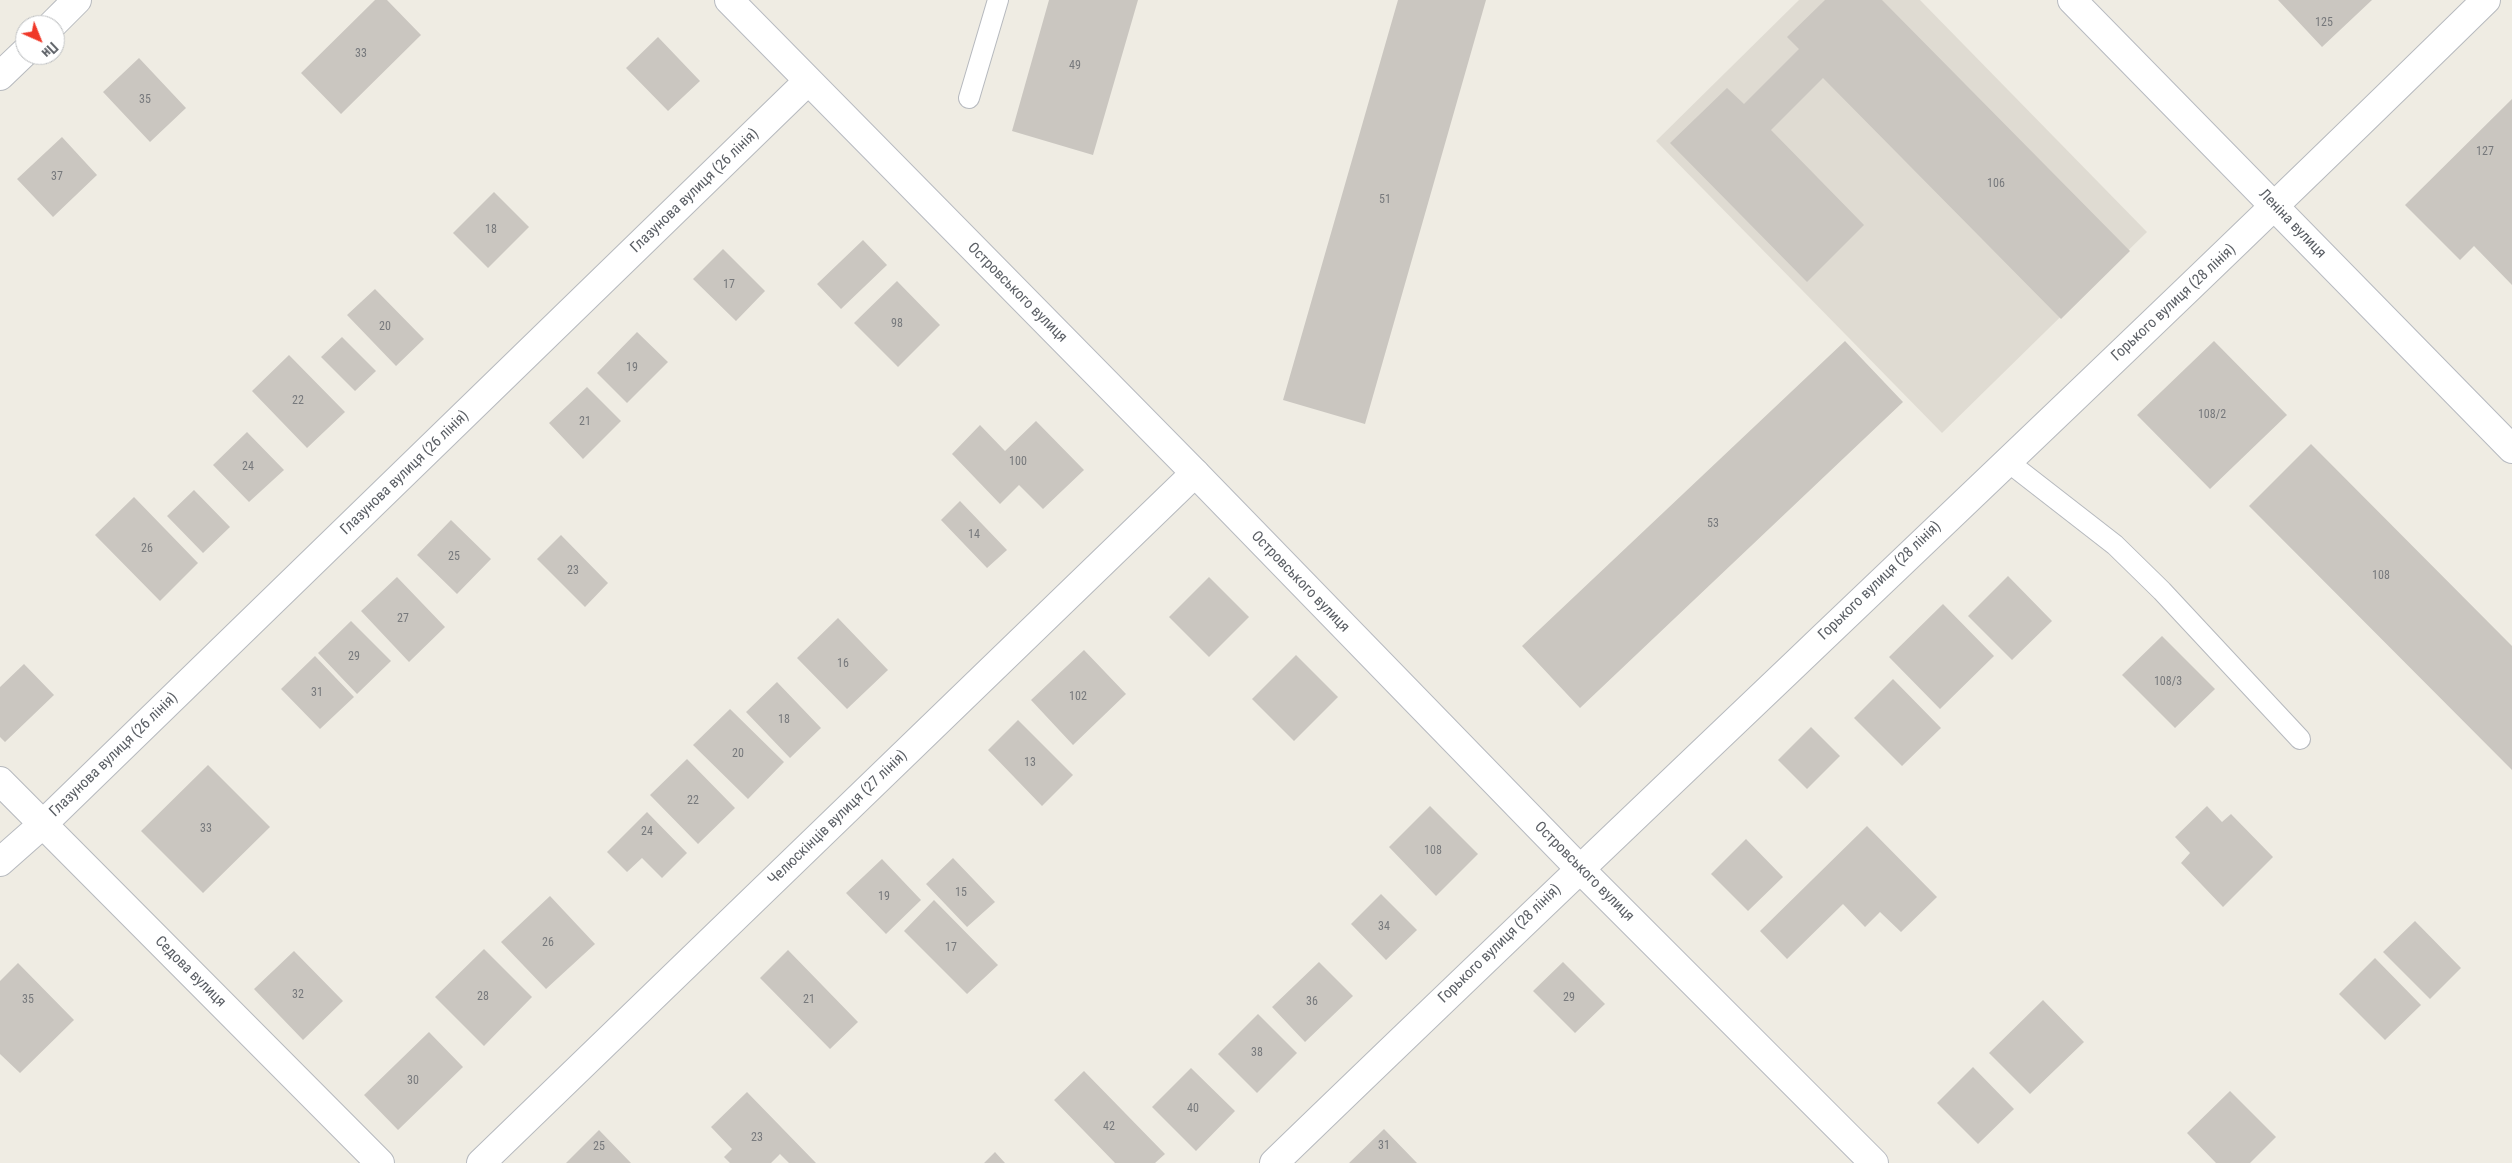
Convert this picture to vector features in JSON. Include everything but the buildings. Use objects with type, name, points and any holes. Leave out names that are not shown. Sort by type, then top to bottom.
[{"type":"street","points":[[62,15],[77,0]]},
{"type":"street","name":"Островського вулиця","points":[[729,0],[807,82],[1195,474],[1579,868],[1874,1163]]},
{"type":"street","name":"Леніна вулиця","points":[[2072,0],[2512,449]]},
{"type":"street","name":"Горького вулиця (28 лiнiя)","points":[[1274,1163],[1579,868],[2275,207],[2486,0]]},
{"type":"street","points":[[0,76],[15,62]]},
{"type":"street","name":"Глазунова вулиця (26 лiнiя)","points":[[0,862],[42,824],[807,82]]},
{"type":"street","name":"Челюскінців вулиця (27 лiнiя)","points":[[481,1163],[1195,474]]},
{"type":"street","name":"Седова вулиця","points":[[0,781],[380,1163]]},
{"type":"lane","points":[[969,98],[998,0]]},
{"type":"lane","points":[[2007,460],[2115,545],[2162,591],[2300,739]]},
{"type":"shaded area","points":[[1799,0],[1920,0],[2147,232],[1942,433],[1656,141]]}]
